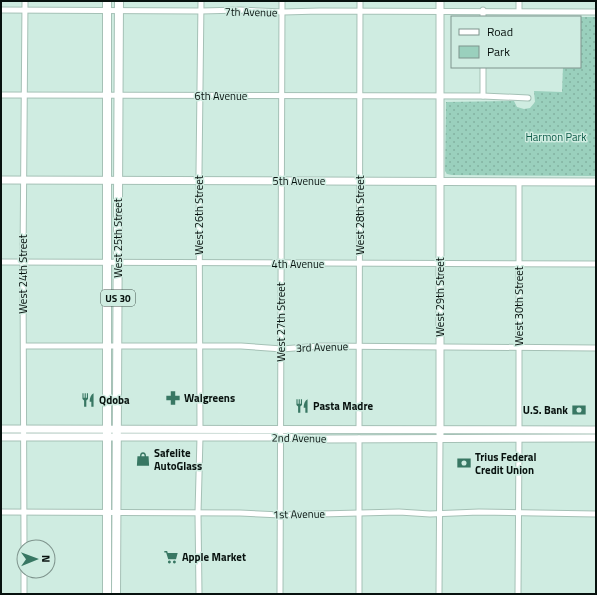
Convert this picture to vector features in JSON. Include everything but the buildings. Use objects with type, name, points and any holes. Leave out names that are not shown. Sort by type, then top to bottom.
[{"type":"main road","name":"West 25th Street","points":[[107,1],[107,594]]},
{"type":"main road","name":"West 25th Street","points":[[116,594],[119,1]]},
{"type":"main road","name":"West 29th Street","points":[[440,1],[440,438]]},
{"type":"main road","name":"5th Avenue","points":[[1,180],[596,182]]},
{"type":"main road","name":"2nd Avenue","points":[[1,429],[107,433],[200,429],[596,430]]},
{"type":"main road","name":"2nd Avenue","points":[[1,437],[107,433]]},
{"type":"main road","name":"2nd Avenue","points":[[117,433],[200,437],[280,437],[322,439],[596,438]]},
{"type":"street","name":"West 24th Street","points":[[24,539],[23,262],[25,1]]},
{"type":"street","name":"West 26th Street","points":[[200,429],[199,181],[201,1]]},
{"type":"street","name":"West 27th Street","points":[[280,594],[282,1]]},
{"type":"street","name":"West 28th Street","points":[[359,429],[360,1]]},
{"type":"street","points":[[519,1],[519,11]]},
{"type":"street","name":"7th Avenue","points":[[1,10],[240,10],[283,12],[320,10],[484,10],[596,12]]},
{"type":"street","points":[[483,16],[484,10]]},
{"type":"street","points":[[483,68],[483,96]]},
{"type":"street","name":"6th Avenue","points":[[1,95],[483,96],[528,98]]},
{"type":"street","name":"West 30th Street","points":[[519,182],[519,429]]},
{"type":"street","name":"4th Avenue","points":[[1,262],[596,264]]},
{"type":"street","name":"3rd Avenue","points":[[24,346],[241,346],[282,349],[320,346],[596,348]]},
{"type":"street","points":[[199,594],[198,513],[200,437]]},
{"type":"street","points":[[359,438],[359,594]]},
{"type":"street","name":"West 29th Street","points":[[439,594],[440,438]]},
{"type":"street","points":[[518,594],[519,438]]},
{"type":"street","name":"1st Avenue","points":[[1,512],[240,513],[280,515],[360,512],[440,514],[596,514]]},
{"type":"street","points":[[24,579],[24,594]]},
{"type":"green space","name":"Harmon Park","points":[[581,17],[596,17],[596,176],[447,174],[445,171],[446,102],[514,101],[517,107],[524,109],[530,108],[535,102],[534,91],[562,92],[563,68],[581,68]]},
{"type":"place","name":"Walgreens","points":[[173,398]]},
{"type":"place","name":"Qdoba","points":[[88,400]]},
{"type":"place","name":"Pasta Madre","points":[[302,406]]},
{"type":"place","name":"U.S. Bank","points":[[579,410]]},
{"type":"place","name":"Safelite AutoGlass","points":[[143,459]]},
{"type":"place","name":"Trius Federal Credit Union","points":[[464,463]]},
{"type":"place","name":"Apple Market","points":[[171,557]]}]
